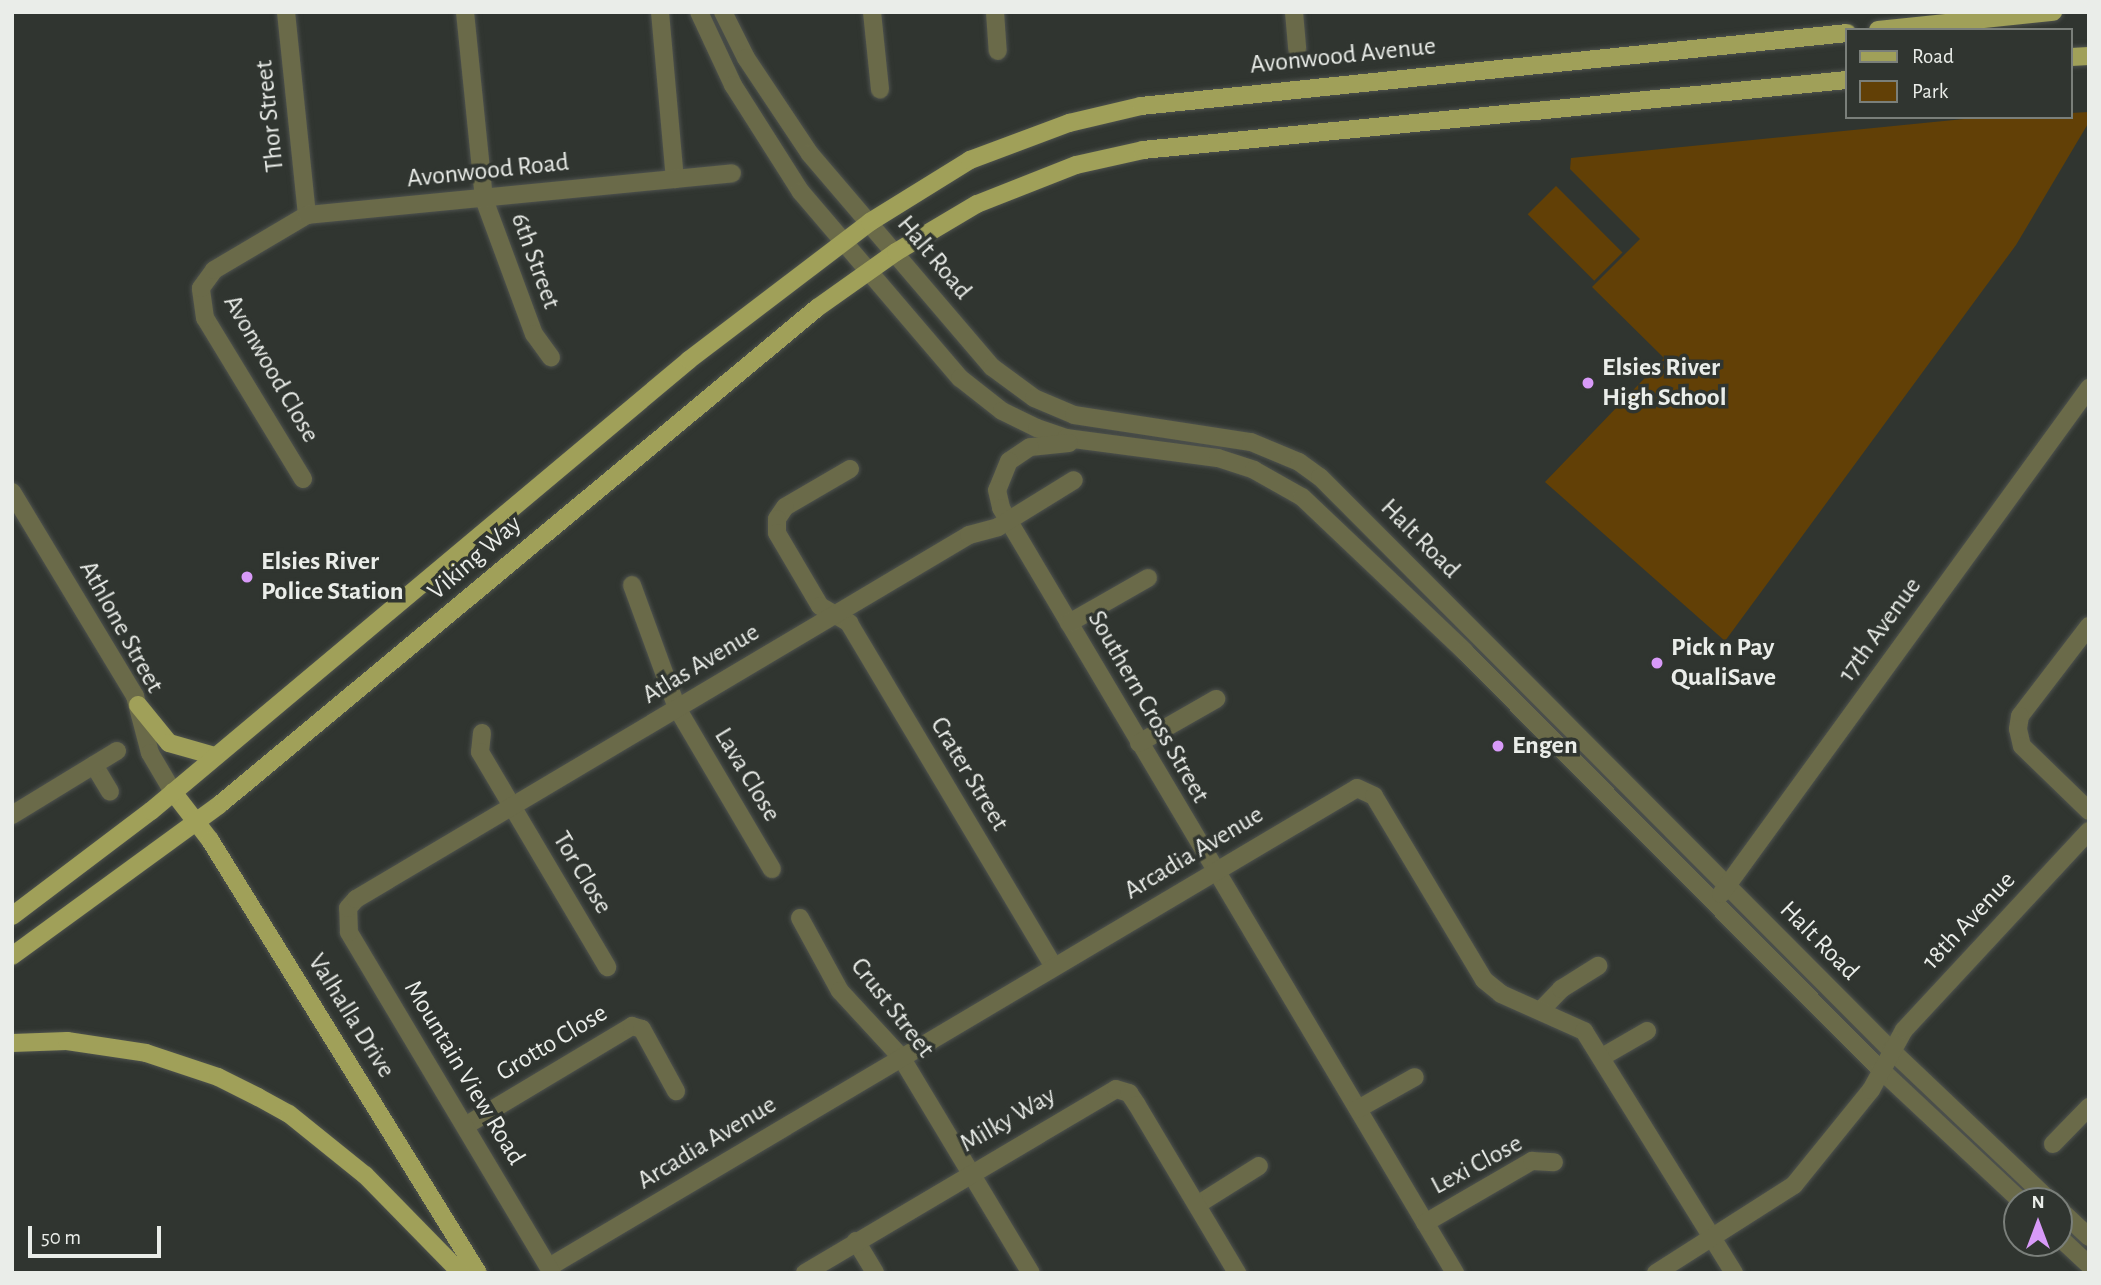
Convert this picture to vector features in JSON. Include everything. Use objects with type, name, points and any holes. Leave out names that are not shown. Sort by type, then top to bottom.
[{"type":"main road","points":[[1897,28],[2053,12]]},
{"type":"main road","name":"Avonwood Avenue","points":[[843,243],[870,222],[970,160],[1069,123],[1141,106],[1846,33]]},
{"type":"main road","points":[[895,252],[949,218],[1005,192],[1076,165],[1143,150],[1846,80]]},
{"type":"main road","name":"Viking Way","points":[[12,916],[50,892],[173,792],[689,360],[843,243]]},
{"type":"main road","name":"Viking Way","points":[[12,956],[196,822],[703,400],[895,252]]},
{"type":"main road","points":[[138,705],[169,743],[215,756]]},
{"type":"main road","name":"Valhalla Drive","points":[[173,792],[196,822],[478,1273]]},
{"type":"main road","points":[[12,1043],[67,1041],[146,1053],[218,1077],[258,1097],[289,1114],[365,1175],[461,1273]]},
{"type":"street","name":"Thor Street","points":[[286,12],[307,215]]},
{"type":"street","name":"6th Street","points":[[466,12],[484,199],[534,334],[551,356]]},
{"type":"street","points":[[660,12],[675,179]]},
{"type":"street","name":"Halt Road","points":[[699,12],[757,126],[801,192],[960,378],[985,399],[1037,428],[1100,442],[1218,458],[1254,470],[1302,497],[1331,520],[1881,1070],[2006,1187]]},
{"type":"street","name":"Halt Road","points":[[723,12],[746,58],[803,144],[992,367],[1034,398],[1096,420],[1251,442],[1299,462],[1320,477],[1891,1050],[2035,1187]]},
{"type":"street","points":[[872,12],[880,90]]},
{"type":"street","points":[[995,12],[999,51]]},
{"type":"street","points":[[1294,12],[1297,49]]},
{"type":"street","name":"Avonwood Road","points":[[307,215],[732,173]]},
{"type":"street","name":"Avonwood Close","points":[[303,479],[205,318],[200,297],[214,270],[307,215]]},
{"type":"street","name":"17th Avenue","points":[[1715,903],[2089,388]]},
{"type":"street","name":"Southern Cross Street","points":[[1100,442],[1040,445],[1023,450],[1009,461],[997,490],[1009,521],[1214,871],[1455,1273]]},
{"type":"street","name":"Crater Street","points":[[850,468],[785,507],[776,526],[820,606],[849,624],[1054,967]]},
{"type":"street","name":"Atlas Avenue","points":[[356,899],[969,535],[1009,521],[1074,480]]},
{"type":"street","name":"Athlone Street","points":[[12,492],[138,705],[149,752],[173,792]]},
{"type":"street","points":[[1069,623],[1148,578]]},
{"type":"street","name":"Lava Close","points":[[632,585],[677,708],[772,869]]},
{"type":"street","points":[[2089,625],[2020,716],[2018,729],[2022,746],[2089,811]]},
{"type":"street","points":[[1139,743],[1216,699]]},
{"type":"street","name":"Tor Close","points":[[482,733],[480,752],[607,967]]},
{"type":"street","points":[[12,815],[117,751]]},
{"type":"street","points":[[94,765],[110,792]]},
{"type":"street","name":"Arcadia Avenue","points":[[551,1270],[901,1057],[1351,789],[1369,790],[1484,979],[1501,994],[1581,1028],[1602,1057],[1734,1273]]},
{"type":"street","name":"18th Avenue","points":[[1656,1273],[1794,1185],[1857,1109],[1891,1050],[1915,1017],[2089,831]]},
{"type":"street","name":"Mountain View Road","points":[[356,899],[346,914],[349,932],[551,1270]]},
{"type":"street","name":"Crust Street","points":[[800,918],[840,991],[901,1057],[1031,1273]]},
{"type":"street","points":[[1541,1010],[1561,989],[1598,966]]},
{"type":"street","name":"Grotto Close","points":[[465,1126],[632,1026],[642,1029],[676,1091]]},
{"type":"street","points":[[1602,1057],[1647,1031]]},
{"type":"street","points":[[1357,1110],[1415,1077]]},
{"type":"street","name":"Milky Way","points":[[805,1273],[1105,1093],[1124,1090],[1237,1273]]},
{"type":"street","points":[[2053,1144],[2089,1107]]},
{"type":"street","name":"Lexi Close","points":[[1425,1223],[1532,1161],[1554,1162]]},
{"type":"street","points":[[1197,1205],[1259,1167]]},
{"type":"street","points":[[2073,1222],[2089,1237]]},
{"type":"street","points":[[856,1241],[875,1273]]},
{"type":"street","points":[[2073,1250],[2089,1265]]},
{"type":"green space","points":[[2089,112],[2089,122],[2016,245],[1725,641],[1545,482],[1664,358],[1592,287],[1640,239],[1570,169],[1571,158],[1964,119],[2073,119],[2073,113]]},
{"type":"green space","points":[[1556,186],[1622,252],[1594,281],[1528,214]]},
{"type":"place","name":"Elsies River High School","points":[[1588,383]]},
{"type":"place","name":"Elsies River Police Station","points":[[247,577]]},
{"type":"place","name":"Pick n Pay QualiSave","points":[[1657,663]]},
{"type":"place","name":"Engen","points":[[1498,746]]}]
